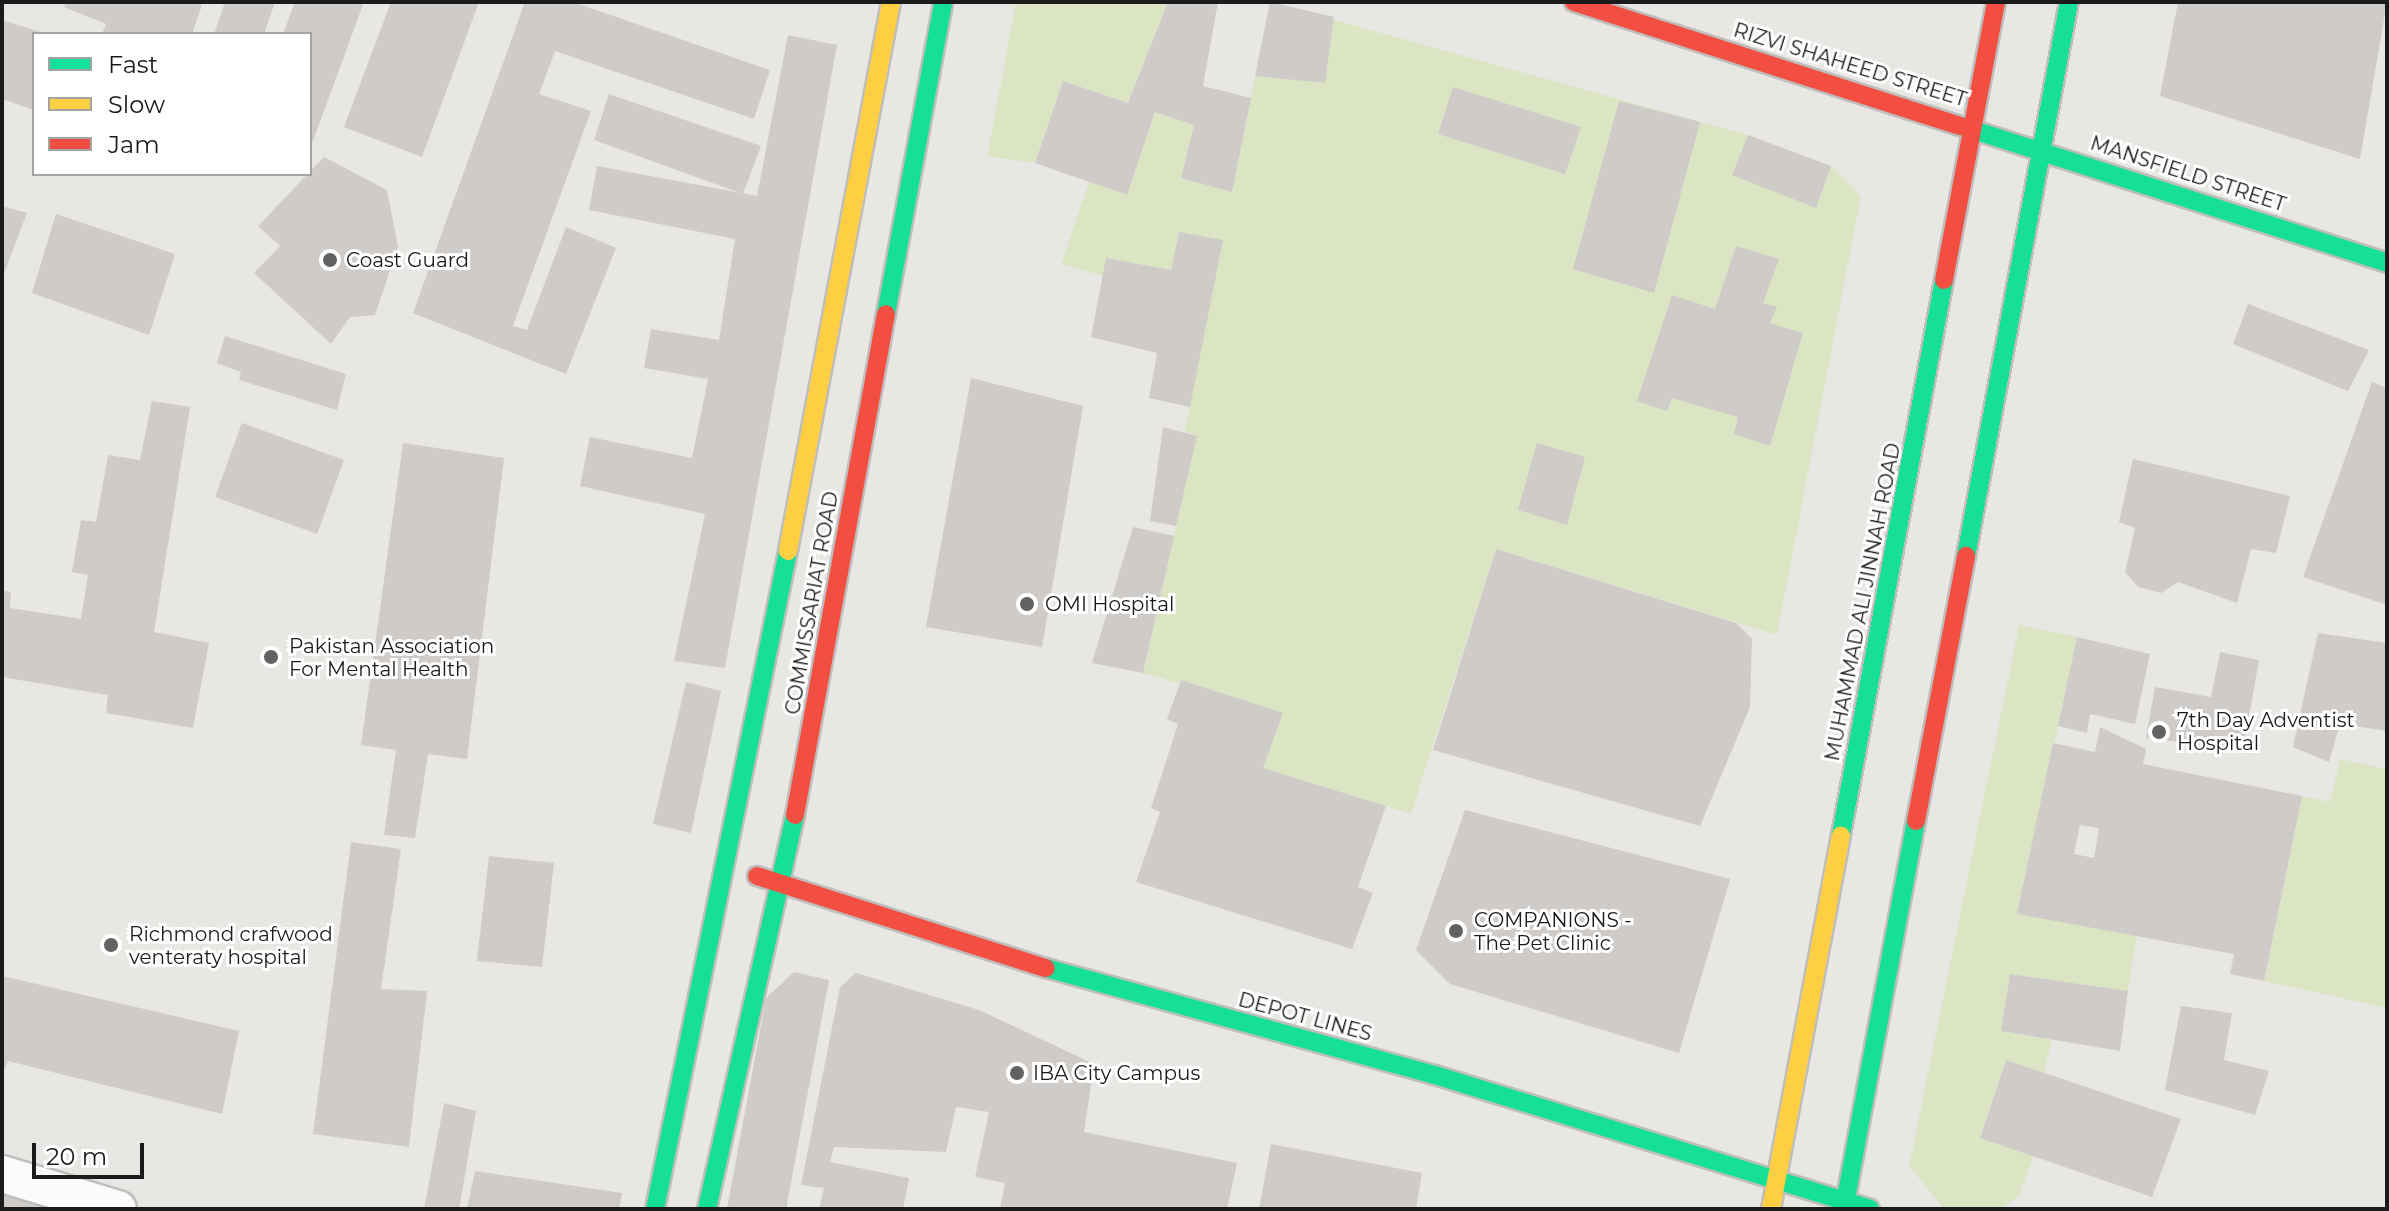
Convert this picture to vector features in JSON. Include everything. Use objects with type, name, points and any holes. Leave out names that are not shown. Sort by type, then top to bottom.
[{"type":"main road","name":"COMMISSARIAT ROAD","points":[[655,1209],[729,867],[891,2]]},
{"type":"main road","name":"COMMISSARIAT ROAD","points":[[707,1209],[783,884],[943,2]]},
{"type":"main road","name":"RIZVI SHAHEED STREET","points":[[1574,2],[1976,127]]},
{"type":"main road","name":"MUHAMMAD ALI JINNAH ROAD","points":[[1771,1209],[1976,127],[1996,2]]},
{"type":"main road","points":[[1844,1205],[2039,148],[2069,2]]},
{"type":"main road","name":"MANSFIELD STREET","points":[[1976,127],[2387,263]]},
{"type":"main road","name":"DEPOT LINES","points":[[729,867],[1073,977],[1435,1075],[1775,1185],[1844,1205],[1870,1209]]},
{"type":"street","points":[[2,1174],[118,1209]]},
{"type":"green space","points":[[1016,2],[1168,2],[1128,103],[1063,81],[1035,163],[987,156]]},
{"type":"green space","points":[[1270,2],[1748,135],[1831,166],[1861,196],[1777,635],[1496,549],[1411,814],[1263,768],[1282,713],[1143,673],[1196,436],[1185,431],[1222,240],[1171,270],[1106,258],[1103,276],[1061,264],[1089,182],[1127,195],[1155,112],[1194,125],[1181,178],[1232,192]]},
{"type":"green space","points":[[2019,625],[2077,637],[2018,913],[2137,936],[2128,991],[2010,974],[2001,1031],[2052,1040],[2044,1073],[2006,1060],[1980,1137],[2033,1156],[2019,1196],[2001,1209],[1944,1209],[1909,1166]]},
{"type":"green space","points":[[2340,759],[2387,769],[2387,1008],[2264,981],[2302,796],[2330,802]]},
{"type":"building","points":[[66,2],[194,2],[202,5],[193,32],[103,32],[106,24],[64,7]]},
{"type":"building","points":[[225,2],[275,2],[265,32],[215,32]]},
{"type":"building","points":[[295,2],[364,2],[312,144],[312,32],[284,32]]},
{"type":"building","points":[[391,2],[479,2],[422,157],[344,127]]},
{"type":"building","points":[[525,2],[573,2],[770,70],[754,119],[555,51],[539,94],[591,111],[513,326],[527,330],[566,227],[616,248],[566,374],[413,313]]},
{"type":"building","points":[[1168,2],[1218,2],[1203,86],[1251,98],[1232,192],[1181,178],[1194,125],[1155,112],[1127,195],[1035,163],[1063,81],[1128,103]]},
{"type":"building","points":[[1270,2],[1334,17],[1325,83],[1255,76]]},
{"type":"building","points":[[2178,2],[2387,2],[2360,159],[2160,96]]},
{"type":"building","points":[[2,20],[41,32],[32,32],[32,109],[2,99]]},
{"type":"building","points":[[788,35],[837,45],[725,668],[674,661],[705,514],[580,486],[590,437],[692,458],[708,379],[644,368],[651,329],[719,340],[735,239],[589,210],[597,166],[757,196]]},
{"type":"building","points":[[1453,87],[1581,127],[1565,174],[1438,134]]},
{"type":"building","points":[[609,94],[761,146],[743,194],[594,140]]},
{"type":"building","points":[[1619,101],[1700,122],[1654,293],[1573,269]]},
{"type":"building","points":[[1748,135],[1831,166],[1816,208],[1732,175]]},
{"type":"building","name":"Coast Guard","points":[[324,157],[387,190],[398,247],[375,315],[350,317],[331,344],[254,273],[280,246],[258,226],[306,176],[312,176],[312,170]]},
{"type":"building","points":[[2,206],[27,213],[2,279]]},
{"type":"building","points":[[56,214],[175,254],[149,335],[32,293]]},
{"type":"building","points":[[1179,232],[1223,240],[1190,407],[1149,398],[1157,353],[1091,337],[1106,258],[1171,270]]},
{"type":"building","points":[[1736,246],[1779,259],[1763,303],[1777,307],[1770,323],[1803,333],[1770,446],[1734,434],[1738,417],[1672,398],[1667,411],[1637,401],[1672,295],[1715,309]]},
{"type":"building","points":[[2248,304],[2369,350],[2348,391],[2233,344]]},
{"type":"building","points":[[225,336],[346,374],[337,410],[239,380],[241,372],[217,363]]},
{"type":"building","points":[[971,378],[1083,406],[1042,647],[926,627]]},
{"type":"building","points":[[2372,382],[2387,388],[2387,605],[2303,577]]},
{"type":"building","points":[[152,401],[190,407],[154,632],[209,643],[193,728],[106,713],[108,695],[2,677],[2,590],[11,592],[10,608],[81,619],[88,575],[72,572],[81,520],[96,522],[108,455],[140,460]]},
{"type":"building","points":[[242,423],[344,460],[317,534],[215,497]]},
{"type":"building","points":[[1163,427],[1197,436],[1176,526],[1150,521]]},
{"type":"building","points":[[403,443],[504,458],[467,759],[428,754],[415,838],[384,835],[396,750],[361,745]]},
{"type":"building","points":[[1537,443],[1585,457],[1567,525],[1518,510]]},
{"type":"building","points":[[2133,459],[2290,496],[2276,553],[2251,549],[2237,603],[2178,582],[2161,593],[2138,587],[2125,572],[2135,528],[2119,522]]},
{"type":"building","points":[[1133,527],[1174,536],[1143,673],[1092,663]]},
{"type":"building","points":[[1496,549],[1736,623],[1752,639],[1750,707],[1700,826],[1433,750]]},
{"type":"building","points":[[2318,633],[2387,643],[2387,731],[2340,724],[2329,762],[2293,747]]},
{"type":"building","points":[[2077,637],[2150,654],[2135,724],[2090,714],[2087,733],[2058,726]]},
{"type":"building","points":[[2220,652],[2259,660],[2243,750],[2146,738],[2155,687],[2211,697]]},
{"type":"building","points":[[1181,680],[1283,713],[1263,768],[1386,806],[1358,887],[1373,893],[1352,949],[1136,882],[1160,812],[1151,808],[1178,724],[1167,719]]},
{"type":"building","points":[[686,682],[721,691],[691,833],[653,824]]},
{"type":"building","points":[[2100,727],[2146,749],[2143,764],[2302,796],[2264,981],[2230,974],[2234,954],[2017,914],[2053,743],[2095,752]],"holes":[[[2080,825],[2099,828],[2094,858],[2074,854]]]},
{"type":"building","points":[[1465,810],[1730,879],[1679,1053],[1450,984],[1416,950]]},
{"type":"building","points":[[351,842],[401,849],[381,989],[427,991],[409,1147],[313,1134]]},
{"type":"building","points":[[489,856],[554,863],[542,967],[477,961]]},
{"type":"building","points":[[794,972],[829,980],[786,1209],[727,1209],[766,998]]},
{"type":"building","points":[[856,973],[979,1010],[1094,1064],[1084,1132],[1237,1163],[1227,1209],[1000,1209],[1005,1183],[975,1177],[989,1112],[956,1107],[946,1152],[834,1147],[830,1162],[909,1178],[903,1209],[819,1209],[824,1188],[801,1185],[840,987]]},
{"type":"building","points":[[2010,974],[2128,991],[2120,1051],[2001,1031]]},
{"type":"building","points":[[2,976],[239,1031],[222,1114],[8,1061],[2,1076]]},
{"type":"building","points":[[2181,1006],[2232,1013],[2224,1060],[2269,1071],[2255,1115],[2165,1090]]},
{"type":"building","points":[[2006,1060],[2181,1119],[2152,1197],[1980,1138]]},
{"type":"building","points":[[444,1103],[476,1111],[459,1209],[424,1209]]},
{"type":"building","points":[[1271,1144],[1422,1173],[1416,1209],[1259,1209]]},
{"type":"building","points":[[475,1171],[622,1193],[619,1209],[467,1209]]},
{"type":"building","points":[[2,1187],[70,1209],[2,1209]]},
{"type":"traffic: fast","points":[[886,314],[943,2]]},
{"type":"traffic: fast","points":[[1966,556],[2069,2]]},
{"type":"traffic: fast","points":[[1961,126],[2387,263]]},
{"type":"traffic: fast","points":[[1841,835],[1944,280]]},
{"type":"traffic: fast","points":[[655,1209],[788,551]]},
{"type":"traffic: fast","points":[[707,1209],[795,815]]},
{"type":"traffic: fast","points":[[1844,1209],[1916,821]]},
{"type":"traffic: fast","points":[[1046,968],[1435,1075],[1870,1209]]},
{"type":"traffic: slow","points":[[788,551],[891,2]]},
{"type":"traffic: slow","points":[[1771,1209],[1841,835]]},
{"type":"traffic: jam","points":[[1574,2],[1961,126]]},
{"type":"traffic: jam","points":[[1944,280],[1996,2]]},
{"type":"traffic: jam","points":[[795,815],[886,314]]},
{"type":"traffic: jam","points":[[1916,821],[1966,556]]},
{"type":"traffic: jam","points":[[757,876],[1046,968]]},
{"type":"place","name":"Coast Guard","points":[[330,260]]},
{"type":"place","name":"OMI Hospital","points":[[1027,604]]},
{"type":"place","name":"Pakistan Association For Mental Health","points":[[271,657]]},
{"type":"place","name":"7th Day Adventist Hospital","points":[[2159,732]]},
{"type":"place","name":"COMPANIONS - The Pet Clinic","points":[[1456,931]]},
{"type":"place","name":"Richmond crafwood venteraty hospital","points":[[111,945]]},
{"type":"place","name":"IBA City Campus","points":[[1017,1073]]}]
